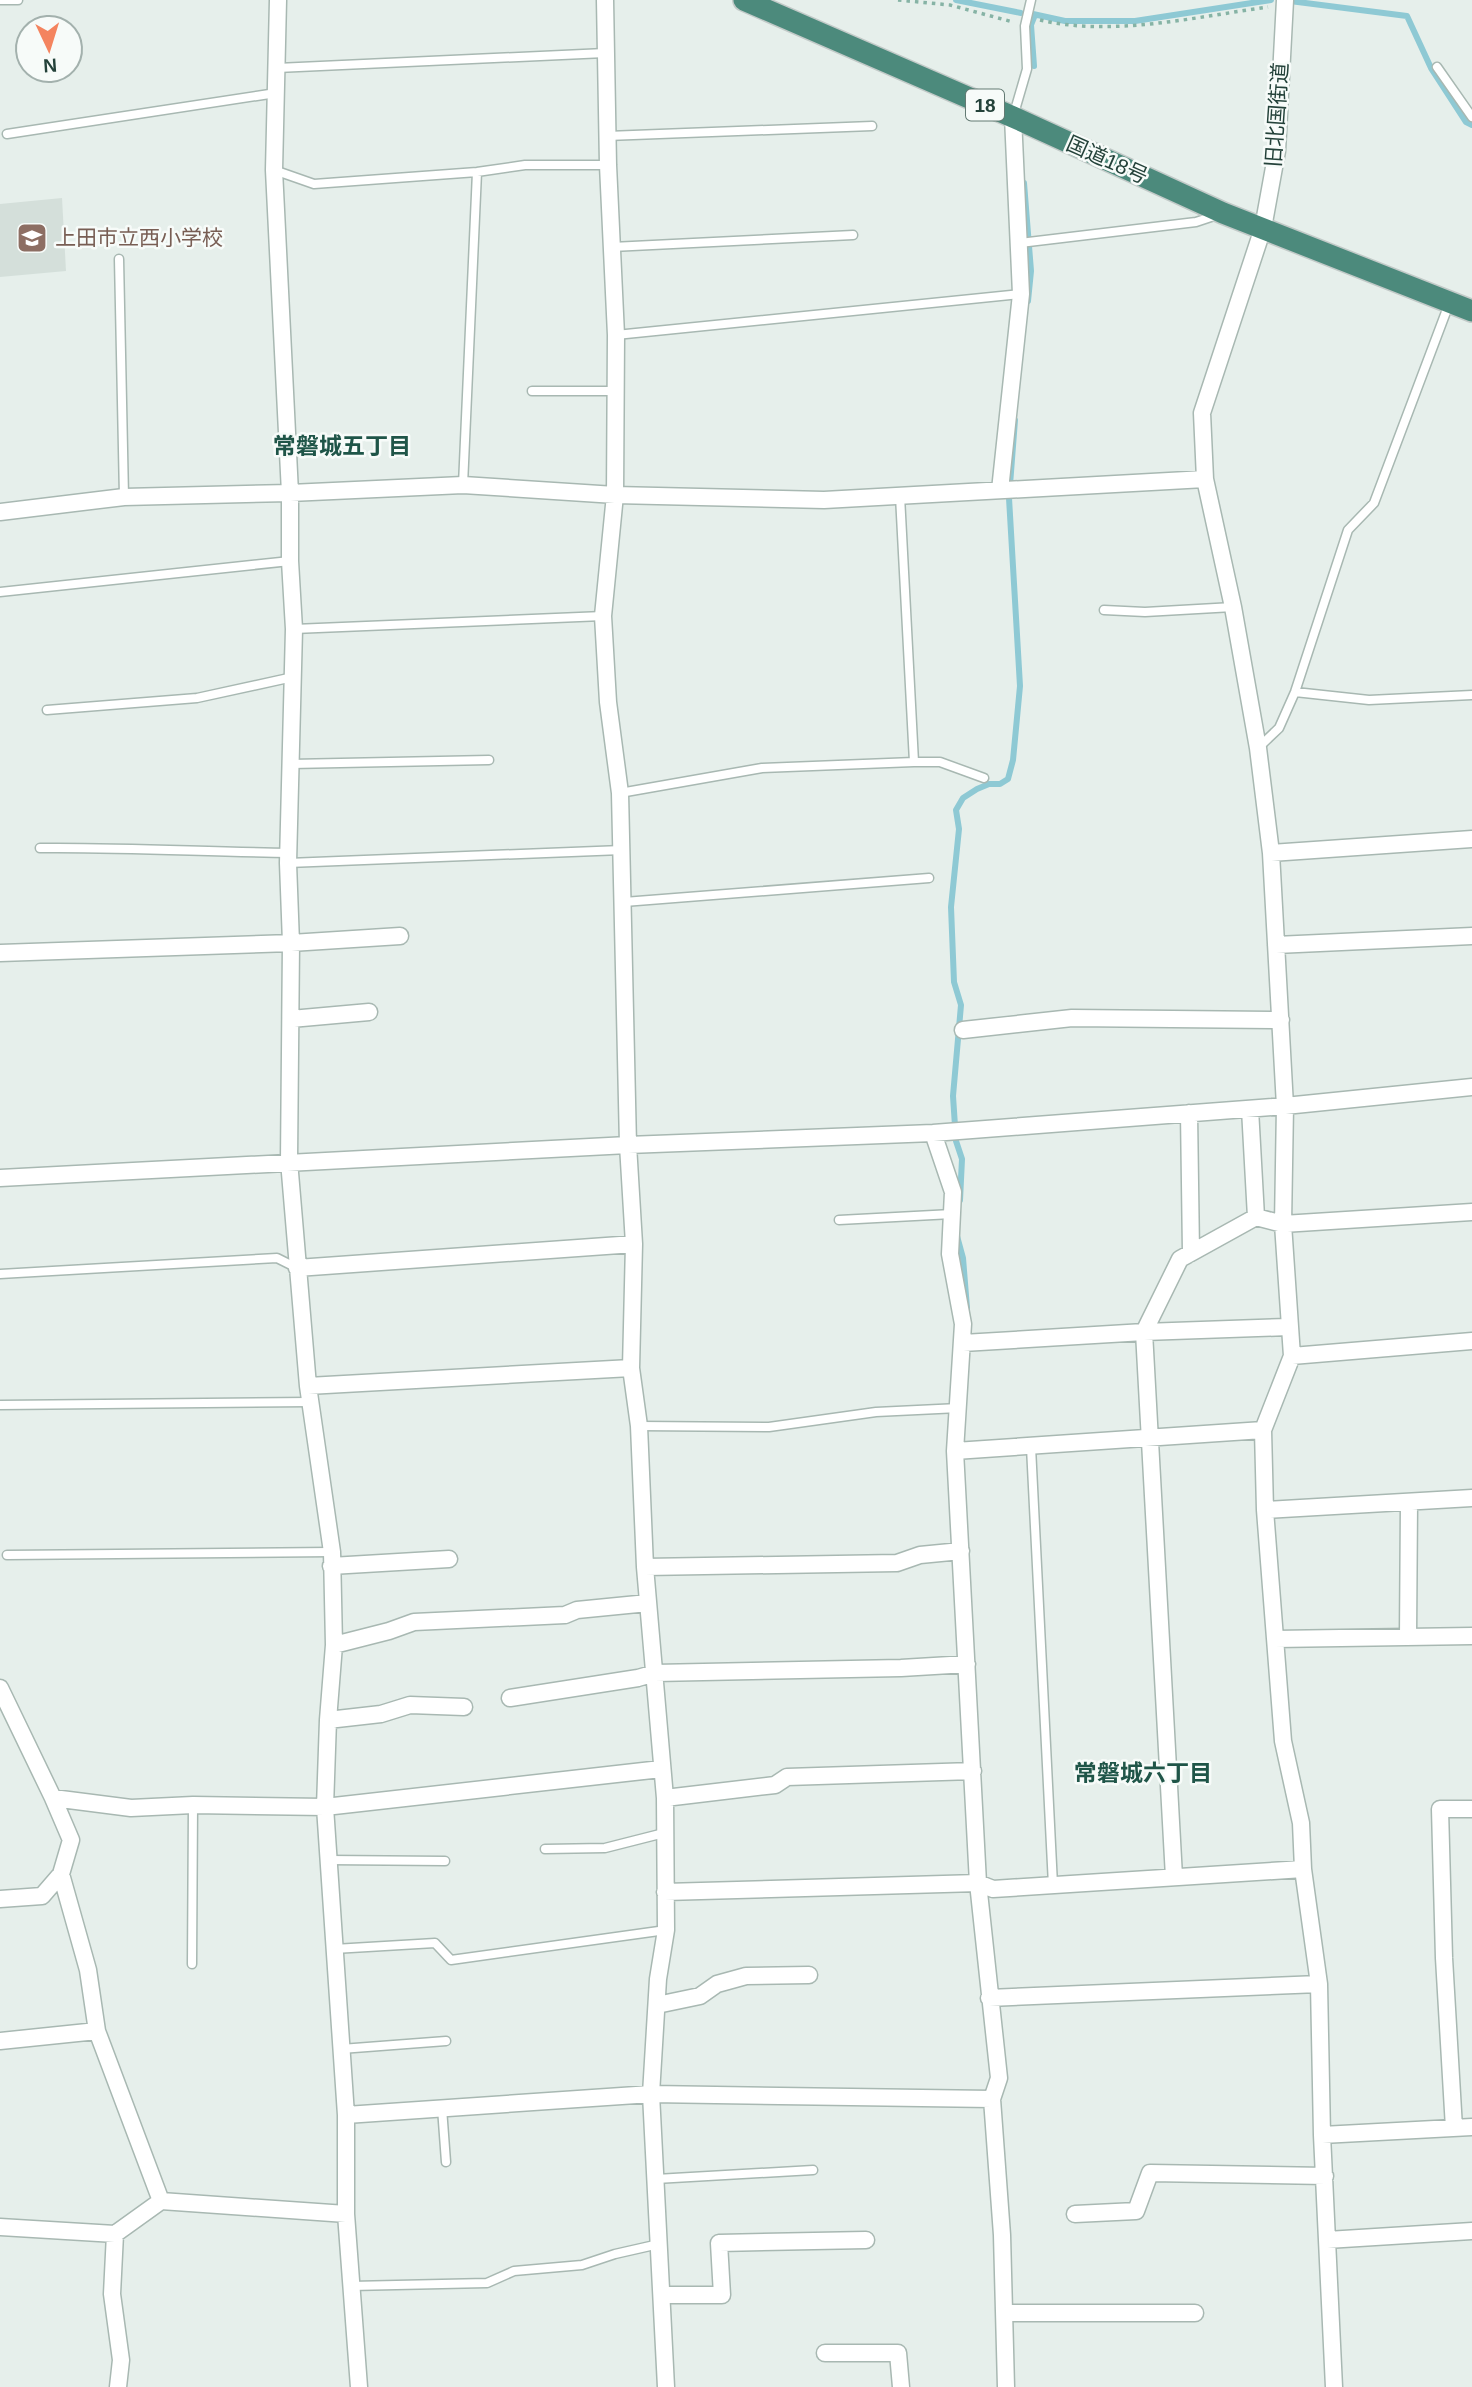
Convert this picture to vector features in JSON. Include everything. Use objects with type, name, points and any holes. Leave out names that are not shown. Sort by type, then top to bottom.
[{"type":"highway","name":"国道18号","points":[[744,0],[1013,117],[1223,213],[1472,311]]},
{"type":"street","points":[[278,0],[274,170],[294,629],[289,858],[289,1161],[309,1394],[332,1559],[334,1645],[325,1807],[346,2115],[346,2214],[359,2387]]},
{"type":"street","points":[[604,0],[616,335],[615,495],[603,616],[608,702],[620,793],[628,1145],[634,1244],[631,1368],[639,1426],[645,1567],[664,1798],[666,1930],[659,1979],[651,2094],[666,2387]]},
{"type":"street","name":"旧北国街道","points":[[1284,3],[1278,151],[1264,228],[1202,413],[1205,479],[1233,607],[1258,748],[1270,853],[1285,1106],[1283,1224],[1292,1356]]},
{"type":"street","points":[[1000,491],[1021,294],[1013,117]]},
{"type":"street","points":[[0,512],[124,497],[463,485],[615,495],[824,500],[1205,479]]},
{"type":"street","points":[[1270,853],[1472,839]]},
{"type":"street","points":[[0,953],[291,943],[400,936]]},
{"type":"street","points":[[1276,945],[1472,936]]},
{"type":"street","points":[[291,1019],[369,1012]]},
{"type":"street","points":[[963,1030],[1072,1018],[1281,1020]]},
{"type":"street","points":[[0,1178],[289,1161],[933,1133],[1250,1109],[1472,1087]]},
{"type":"street","points":[[1250,1109],[1255,1217]]},
{"type":"street","points":[[1189,1113],[1192,1253]]},
{"type":"street","points":[[933,1133],[953,1192],[950,1254],[963,1324],[955,1451],[978,1883],[999,2078],[992,2099],[1002,2235],[1006,2387]]},
{"type":"street","points":[[1174,1877],[1144,1332],[1180,1259],[1255,1217],[1283,1224],[1472,1212]]},
{"type":"street","points":[[297,1268],[634,1244]]},
{"type":"street","points":[[963,1343],[1288,1327]]},
{"type":"street","points":[[1334,2387],[1322,2134],[1319,1984],[1303,1869],[1301,1824],[1283,1741],[1265,1510],[1263,1430],[1292,1356],[1472,1341]]},
{"type":"street","points":[[309,1394],[631,1368]]},
{"type":"street","points":[[955,1451],[1263,1430]]},
{"type":"street","points":[[1265,1510],[1472,1498]]},
{"type":"street","points":[[1408,1637],[1409,1503]]},
{"type":"street","points":[[645,1567],[897,1563],[920,1555],[961,1551]]},
{"type":"street","points":[[332,1559],[449,1559]]},
{"type":"street","points":[[334,1645],[389,1632],[414,1622],[565,1615],[577,1609],[648,1603]]},
{"type":"street","points":[[1275,1639],[1472,1636]]},
{"type":"street","points":[[510,1698],[655,1673],[967,1664]]},
{"type":"street","points":[[0,1688],[71,1840],[61,1874],[42,1896],[0,1899]]},
{"type":"street","points":[[328,1720],[381,1714],[410,1705],[464,1707]]},
{"type":"street","points":[[53,1798],[131,1808],[192,1805],[325,1807],[661,1769]]},
{"type":"street","points":[[664,1798],[775,1785],[787,1777],[973,1771]]},
{"type":"street","points":[[1454,2128],[1444,1958],[1440,1809],[1472,1808]]},
{"type":"street","points":[[665,1892],[978,1883],[993,1889],[1303,1869]]},
{"type":"street","points":[[61,1874],[88,1970],[97,2031],[161,2201]]},
{"type":"street","points":[[657,2005],[701,1996],[717,1984],[746,1976],[809,1975]]},
{"type":"street","points":[[989,1998],[1319,1984]]},
{"type":"street","points":[[0,2041],[97,2031]]},
{"type":"street","points":[[346,2115],[651,2094],[992,2099]]},
{"type":"street","points":[[1322,2134],[1472,2127]]},
{"type":"street","points":[[1075,2214],[1136,2211],[1150,2173],[1325,2176]]},
{"type":"street","points":[[0,2227],[115,2234],[161,2201],[346,2214]]},
{"type":"street","points":[[1327,2240],[1472,2231]]},
{"type":"street","points":[[115,2234],[112,2294],[121,2360],[118,2387]]},
{"type":"street","points":[[662,2295],[722,2295],[719,2243],[866,2240]]},
{"type":"street","points":[[1004,2313],[1195,2313]]},
{"type":"street","points":[[825,2353],[898,2353],[901,2387]]},
{"type":"lane","points":[[0,0],[18,0]]},
{"type":"lane","points":[[1013,117],[1027,69],[1026,21],[1031,0]]},
{"type":"lane","points":[[277,68],[605,53]]},
{"type":"lane","points":[[1437,67],[1472,117]]},
{"type":"lane","points":[[7,134],[276,93]]},
{"type":"lane","points":[[607,136],[872,126]]},
{"type":"lane","points":[[274,170],[314,184],[477,172],[525,165],[608,164]]},
{"type":"lane","points":[[463,485],[477,172]]},
{"type":"lane","points":[[1020,243],[1196,222],[1223,213]]},
{"type":"lane","points":[[612,247],[853,235]]},
{"type":"lane","points":[[119,259],[124,497]]},
{"type":"lane","points":[[616,335],[1021,294]]},
{"type":"lane","points":[[1258,748],[1279,728],[1295,692],[1348,530],[1374,503],[1449,303]]},
{"type":"lane","points":[[532,391],[615,391]]},
{"type":"lane","points":[[900,496],[914,762]]},
{"type":"lane","points":[[0,592],[290,561]]},
{"type":"lane","points":[[1104,610],[1145,612],[1233,607]]},
{"type":"lane","points":[[294,629],[603,616]]},
{"type":"lane","points":[[47,710],[197,698],[293,677]]},
{"type":"lane","points":[[1295,692],[1369,699],[1472,695]]},
{"type":"lane","points":[[291,764],[489,760]]},
{"type":"lane","points":[[620,793],[762,768],[940,762],[984,778]]},
{"type":"lane","points":[[40,848],[124,847],[289,858],[622,850]]},
{"type":"lane","points":[[624,902],[929,878]]},
{"type":"lane","points":[[839,1220],[952,1214]]},
{"type":"lane","points":[[0,1274],[277,1258],[297,1268]]},
{"type":"lane","points":[[0,1405],[309,1394]]},
{"type":"lane","points":[[639,1426],[768,1427],[876,1412],[958,1408]]},
{"type":"lane","points":[[1031,1447],[1054,1885]]},
{"type":"lane","points":[[7,1555],[332,1559]]},
{"type":"lane","points":[[192,1805],[192,1964]]},
{"type":"lane","points":[[544,1849],[606,1848],[664,1833]]},
{"type":"lane","points":[[328,1860],[445,1861]]},
{"type":"lane","points":[[334,1949],[435,1943],[451,1960],[666,1930]]},
{"type":"lane","points":[[341,2049],[446,2041]]},
{"type":"lane","points":[[442,2108],[446,2162]]},
{"type":"lane","points":[[656,2179],[813,2170]]},
{"type":"lane","points":[[351,2286],[487,2283],[514,2271],[582,2265],[659,2244]]},
{"type":"path","points":[[898,0],[950,5],[1026,21],[1118,27],[1284,3]]},
{"type":"shaded area","name":"上田市立西小学校","points":[[62,198],[66,271],[0,277],[0,204]]},
{"type":"waterway","points":[[956,0],[1021,13]]},
{"type":"waterway","points":[[1033,14],[1065,21],[1135,21],[1271,0]]},
{"type":"waterway","points":[[1290,1],[1407,16],[1431,68],[1466,122],[1472,125]]},
{"type":"waterway","points":[[1034,66],[1031,25],[1035,15]]},
{"type":"waterway","points":[[1024,183],[1031,271],[1028,301]]},
{"type":"waterway","points":[[960,1200],[962,1159],[956,1141],[953,1096],[961,1005],[954,982],[951,907],[959,829],[956,810],[963,798],[977,789],[989,784],[1000,784],[1008,779],[1013,760],[1020,686],[1009,498],[1015,420]]},
{"type":"waterway","points":[[957,1236],[963,1258],[967,1308]]},
{"type":"place","name":"上田市立西小学校","points":[[32,238]]},
{"type":"district","name":"常磐城五丁目","points":[[342,446]]},
{"type":"district","name":"常磐城六丁目","points":[[1143,1773]]}]
